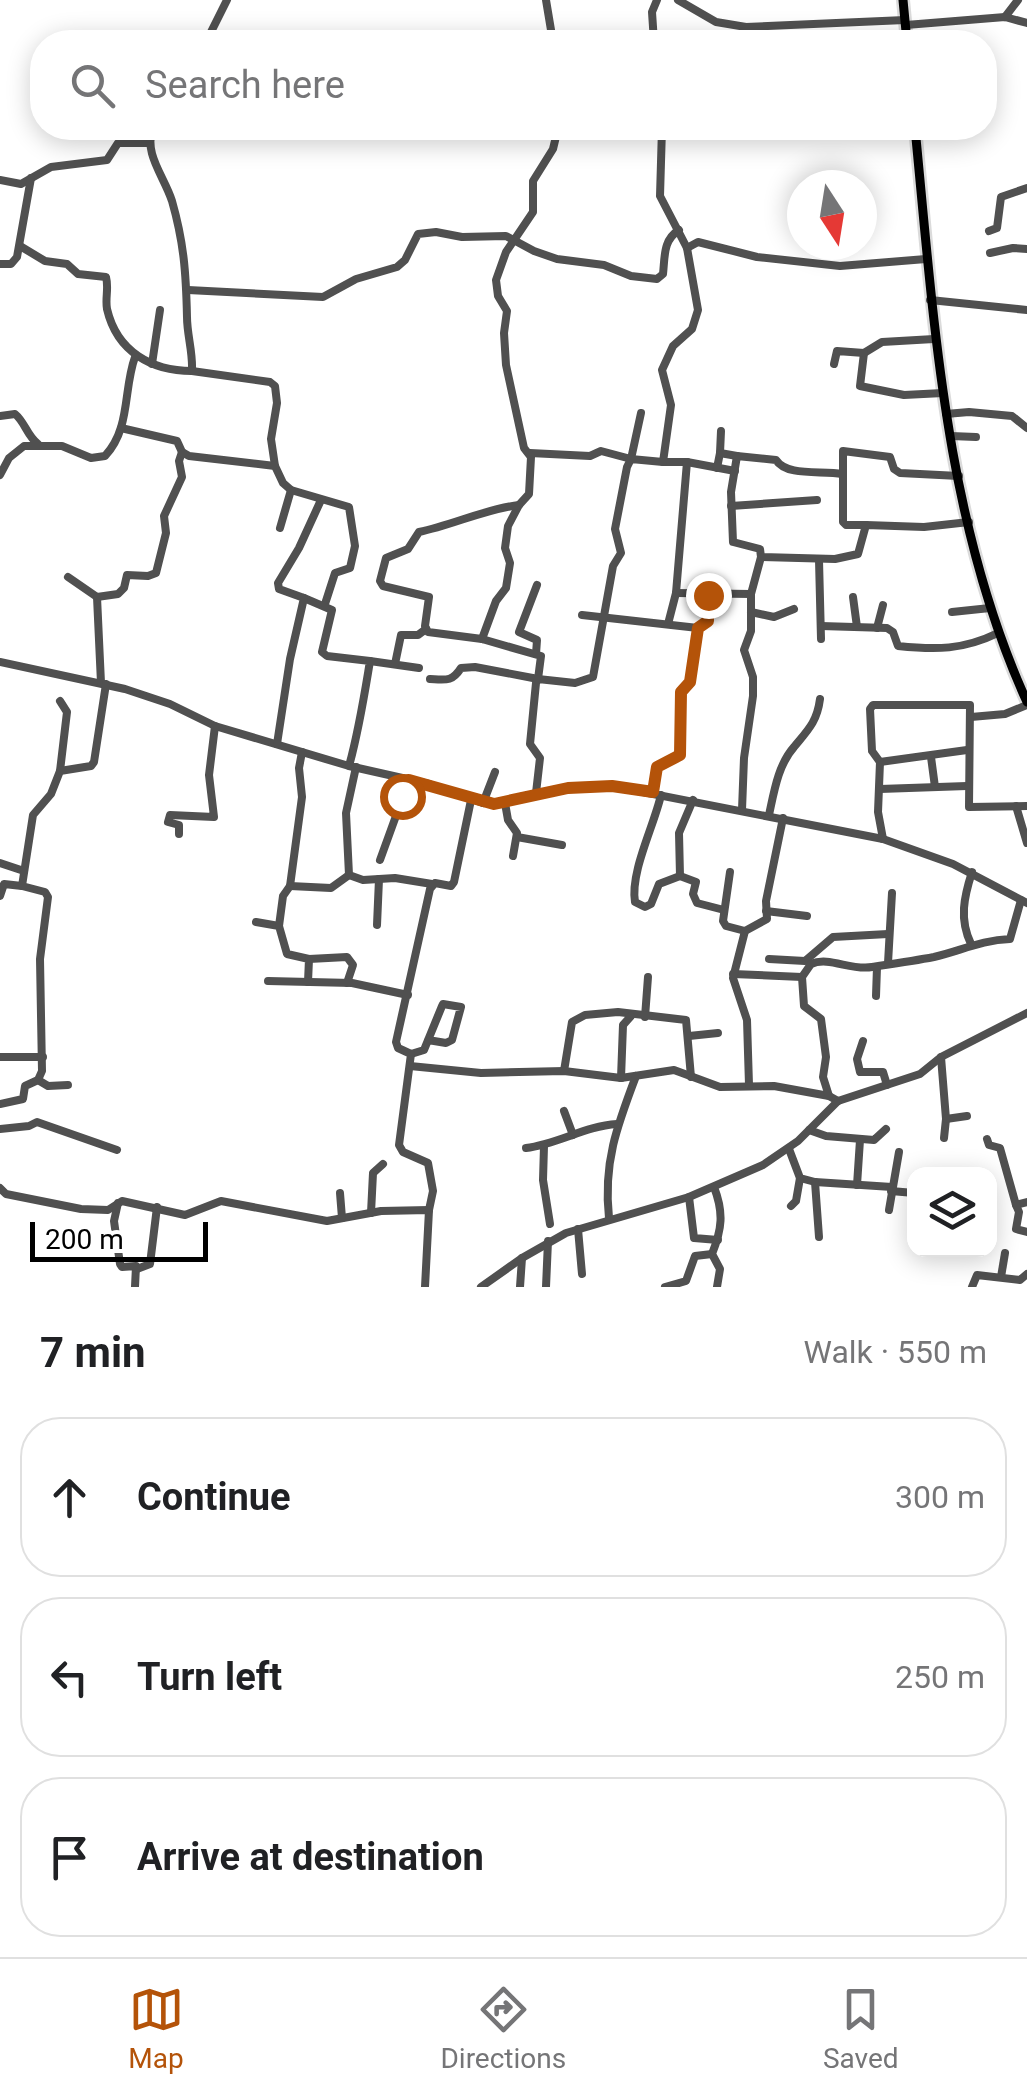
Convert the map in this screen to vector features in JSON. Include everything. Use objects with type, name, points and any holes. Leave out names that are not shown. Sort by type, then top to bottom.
[{"type":"main road","points":[[903,0],[906,30]]},
{"type":"main road","points":[[917,140],[934,339],[946,414],[990,608],[1024,687],[1027,703]]},
{"type":"street","points":[[546,0],[549,30]]},
{"type":"street","points":[[653,30],[652,12],[657,0]]},
{"type":"street","points":[[678,0],[694,4],[716,22],[746,27],[1005,17],[1026,21]]},
{"type":"street","points":[[1005,17],[1018,0]]},
{"type":"street","points":[[212,30],[225,1]]},
{"type":"street","points":[[149,140],[174,206],[188,290],[192,371]]},
{"type":"street","points":[[556,140],[533,181],[534,212],[498,267],[496,288],[507,312],[504,334],[508,376],[524,448],[530,453],[590,456],[601,451],[632,459],[687,462],[734,471]]},
{"type":"street","points":[[662,140],[660,196],[687,248],[698,297],[698,317],[692,329],[673,346],[662,370],[670,406],[663,462]]},
{"type":"street","points":[[0,180],[22,184],[60,165],[107,160],[118,143],[148,143]]},
{"type":"street","points":[[0,264],[15,262],[31,178]]},
{"type":"street","points":[[989,231],[998,228],[1001,197],[1027,188]]},
{"type":"street","points":[[188,290],[275,293],[316,299],[356,279],[397,267],[418,234],[436,232],[462,237],[506,236],[557,259],[604,265],[651,280],[661,277],[668,243],[679,230]]},
{"type":"street","points":[[687,248],[698,242],[757,257],[848,266],[926,259]]},
{"type":"street","points":[[20,246],[45,260],[67,264],[78,274],[106,277],[109,316],[136,357],[174,371],[270,382],[274,386],[271,439],[275,466],[284,484],[291,490],[350,507],[355,546],[350,568],[335,573],[325,604]]},
{"type":"street","points":[[990,253],[1027,250]]},
{"type":"street","points":[[930,300],[1027,310]]},
{"type":"street","points":[[152,364],[160,310]]},
{"type":"street","points":[[834,364],[837,351],[864,353],[882,342],[934,339]]},
{"type":"street","points":[[864,353],[860,386],[904,395],[943,393]]},
{"type":"street","points":[[0,475],[18,450],[38,444],[71,447],[91,458],[101,458],[110,451],[120,428],[136,357]]},
{"type":"street","points":[[430,679],[449,680],[461,668],[475,666],[538,679],[575,682],[593,677],[613,566],[621,553],[616,518],[642,413]]},
{"type":"street","points":[[946,414],[1012,416],[1027,428]]},
{"type":"street","points":[[0,416],[20,417],[24,430],[38,444]]},
{"type":"street","points":[[68,577],[96,597],[118,594],[124,588],[126,575],[156,573],[166,533],[164,516],[182,477],[182,452],[172,439],[142,436],[120,428]]},
{"type":"street","points":[[717,468],[721,431]]},
{"type":"street","points":[[951,436],[976,437]]},
{"type":"street","points":[[959,476],[900,473],[890,457],[844,450],[842,522],[924,527],[969,522]]},
{"type":"street","points":[[182,452],[201,458],[275,466]]},
{"type":"street","points":[[482,639],[496,600],[506,588],[510,562],[508,526],[529,494],[530,453]]},
{"type":"street","points":[[720,453],[776,460],[780,467],[790,470],[842,474]]},
{"type":"street","points":[[737,456],[731,506],[733,542],[760,549],[761,557],[751,594],[751,631],[744,656],[752,672],[753,696],[744,758],[742,810]]},
{"type":"street","points":[[668,624],[676,593],[687,462]]},
{"type":"street","points":[[280,528],[291,490]]},
{"type":"street","points":[[320,500],[278,583],[282,591],[325,604],[332,613],[322,652],[327,656],[419,668]]},
{"type":"street","points":[[731,506],[818,500]]},
{"type":"street","points":[[395,664],[401,635],[418,635],[426,629],[430,597],[381,584],[386,558],[408,549],[419,532],[472,519],[496,508],[519,505]]},
{"type":"street","points":[[761,557],[819,560],[856,556],[866,525]]},
{"type":"street","points":[[819,560],[821,638]]},
{"type":"street","points":[[536,654],[537,640],[520,634],[519,629],[537,585]]},
{"type":"street","points":[[676,593],[751,594]]},
{"type":"street","points":[[582,614],[698,628],[708,621],[708,595]]},
{"type":"street","points":[[60,771],[91,766],[94,762],[103,683],[96,597]]},
{"type":"street","points":[[853,597],[857,627]]},
{"type":"street","points":[[277,744],[304,598]]},
{"type":"street","points":[[877,628],[883,605]]},
{"type":"street","points":[[952,612],[990,608]]},
{"type":"street","points":[[751,612],[774,617],[794,609]]},
{"type":"street","points":[[821,626],[892,630],[898,646],[941,650],[975,644],[998,632]]},
{"type":"street","points":[[698,628],[690,682],[681,692],[680,755],[657,767],[652,830],[635,875],[636,904],[651,904],[659,884],[680,876],[696,882],[693,894],[697,903],[724,910]]},
{"type":"street","points":[[426,629],[482,639],[542,659],[530,744],[540,758],[536,794]]},
{"type":"street","points":[[350,875],[346,813],[370,661]]},
{"type":"street","points":[[0,662],[103,683],[158,700],[215,726],[484,804],[593,786],[657,793],[883,839],[972,872],[1024,901],[1014,914],[1012,938],[971,944],[934,957],[859,969],[817,961],[810,964],[802,977],[804,1008],[821,1019],[826,1053],[823,1077],[829,1096]]},
{"type":"street","points":[[768,815],[780,770],[794,746],[811,730],[818,717],[820,699]]},
{"type":"street","points":[[22,886],[33,815],[51,794],[60,771],[67,712],[60,701]]},
{"type":"street","points":[[971,718],[1005,714],[1027,703]]},
{"type":"street","points":[[883,839],[878,812],[880,762],[872,751],[872,704],[967,704],[971,718],[969,807],[1027,806]]},
{"type":"street","points":[[179,834],[179,825],[168,822],[170,815],[214,817],[209,775],[215,726]]},
{"type":"street","points":[[880,762],[968,750]]},
{"type":"street","points":[[302,752],[302,797],[290,886],[283,896],[279,926],[286,954],[310,959],[347,956],[353,965],[347,983]]},
{"type":"street","points":[[931,757],[935,787]]},
{"type":"street","points":[[484,804],[495,772]]},
{"type":"street","points":[[380,860],[409,780]]},
{"type":"street","points":[[880,790],[967,786]]},
{"type":"street","points":[[350,875],[363,880],[451,886],[471,800]]},
{"type":"street","points":[[680,876],[679,832],[693,800]]},
{"type":"street","points":[[506,803],[508,820],[517,837],[513,856]]},
{"type":"street","points":[[1016,806],[1027,842]]},
{"type":"street","points":[[730,872],[724,924],[745,931],[766,922],[783,818]]},
{"type":"street","points":[[517,837],[562,846]]},
{"type":"street","points":[[0,862],[24,870]]},
{"type":"street","points":[[971,944],[963,913],[972,872]]},
{"type":"street","points":[[290,886],[331,888],[350,875]]},
{"type":"street","points":[[376,925],[379,879]]},
{"type":"street","points":[[0,896],[4,884],[45,892],[48,897],[40,959],[43,1057],[38,1080]]},
{"type":"street","points":[[428,1040],[452,1040],[461,1007],[446,1003],[442,1006],[428,1040],[424,1050],[411,1054],[396,1045],[432,884]]},
{"type":"street","points":[[888,963],[892,893]]},
{"type":"street","points":[[766,911],[806,916]]},
{"type":"street","points":[[256,922],[279,926]]},
{"type":"street","points":[[745,931],[733,974],[746,1020],[749,1085]]},
{"type":"street","points":[[770,959],[805,961],[833,937],[888,934]]},
{"type":"street","points":[[308,982],[310,959]]},
{"type":"street","points":[[876,996],[877,966]]},
{"type":"street","points":[[733,974],[802,977]]},
{"type":"street","points":[[645,1017],[648,978]]},
{"type":"street","points":[[268,981],[347,983],[408,995]]},
{"type":"street","points":[[482,1287],[548,1242],[609,1218],[689,1196],[763,1165],[788,1149],[838,1101],[920,1074],[941,1057],[1027,1012]]},
{"type":"street","points":[[564,1072],[572,1022],[597,1013],[684,1018],[692,1077]]},
{"type":"street","points":[[621,1078],[622,1025],[632,1015]]},
{"type":"street","points":[[689,1036],[718,1033]]},
{"type":"street","points":[[863,1041],[858,1059],[860,1072],[882,1072],[887,1085]]},
{"type":"street","points":[[411,1054],[399,1146],[403,1152],[428,1163],[433,1191],[425,1287]]},
{"type":"street","points":[[0,1057],[43,1057]]},
{"type":"street","points":[[941,1057],[944,1138]]},
{"type":"street","points":[[410,1066],[621,1078],[666,1070],[720,1087],[774,1086],[838,1101]]},
{"type":"street","points":[[609,1218],[606,1185],[617,1124],[636,1076]]},
{"type":"street","points":[[38,1080],[48,1086],[68,1085]]},
{"type":"street","points":[[0,1104],[23,1099],[25,1086],[38,1080]]},
{"type":"street","points":[[564,1111],[573,1135]]},
{"type":"street","points":[[946,1119],[967,1116]]},
{"type":"street","points":[[0,1129],[37,1122],[117,1150]]},
{"type":"street","points":[[526,1148],[544,1146],[600,1125],[617,1124]]},
{"type":"street","points":[[809,1130],[860,1140],[877,1139],[886,1128]]},
{"type":"street","points":[[986,1138],[989,1145],[999,1146],[1016,1204],[1016,1228],[1027,1232]]},
{"type":"street","points":[[858,1185],[860,1140]]},
{"type":"street","points":[[544,1146],[542,1180],[550,1224]]},
{"type":"street","points":[[788,1149],[800,1178],[796,1201],[791,1206]]},
{"type":"street","points":[[889,1210],[900,1152]]},
{"type":"street","points":[[370,1213],[374,1173],[383,1164]]},
{"type":"street","points":[[800,1178],[907,1191]]},
{"type":"street","points":[[815,1182],[819,1237]]},
{"type":"street","points":[[712,1254],[722,1208],[714,1187]]},
{"type":"street","points":[[0,1188],[6,1194],[70,1208],[108,1210],[118,1202],[192,1215],[221,1201],[327,1221],[406,1208],[429,1210]]},
{"type":"street","points":[[340,1193],[342,1218]]},
{"type":"street","points":[[689,1196],[694,1238],[718,1240]]},
{"type":"street","points":[[118,1202],[114,1221],[120,1266],[137,1269],[150,1264],[157,1207]]},
{"type":"street","points":[[1016,1204],[1027,1202]]},
{"type":"street","points":[[578,1229],[582,1274]]},
{"type":"street","points":[[546,1287],[548,1242]]},
{"type":"street","points":[[1001,1277],[1004,1253]]},
{"type":"street","points":[[665,1287],[686,1280],[695,1256],[712,1254]]},
{"type":"street","points":[[712,1254],[720,1269],[716,1287]]},
{"type":"street","points":[[520,1287],[522,1258]]},
{"type":"street","points":[[134,1287],[137,1269]]},
{"type":"street","points":[[972,1287],[977,1275],[1021,1280],[1027,1274]]},
{"type":"route","points":[[402,796],[409,780],[484,804],[506,803],[568,788],[612,786],[653,792],[657,767],[680,755],[681,692],[689,686],[698,628],[708,621],[708,595]]}]
